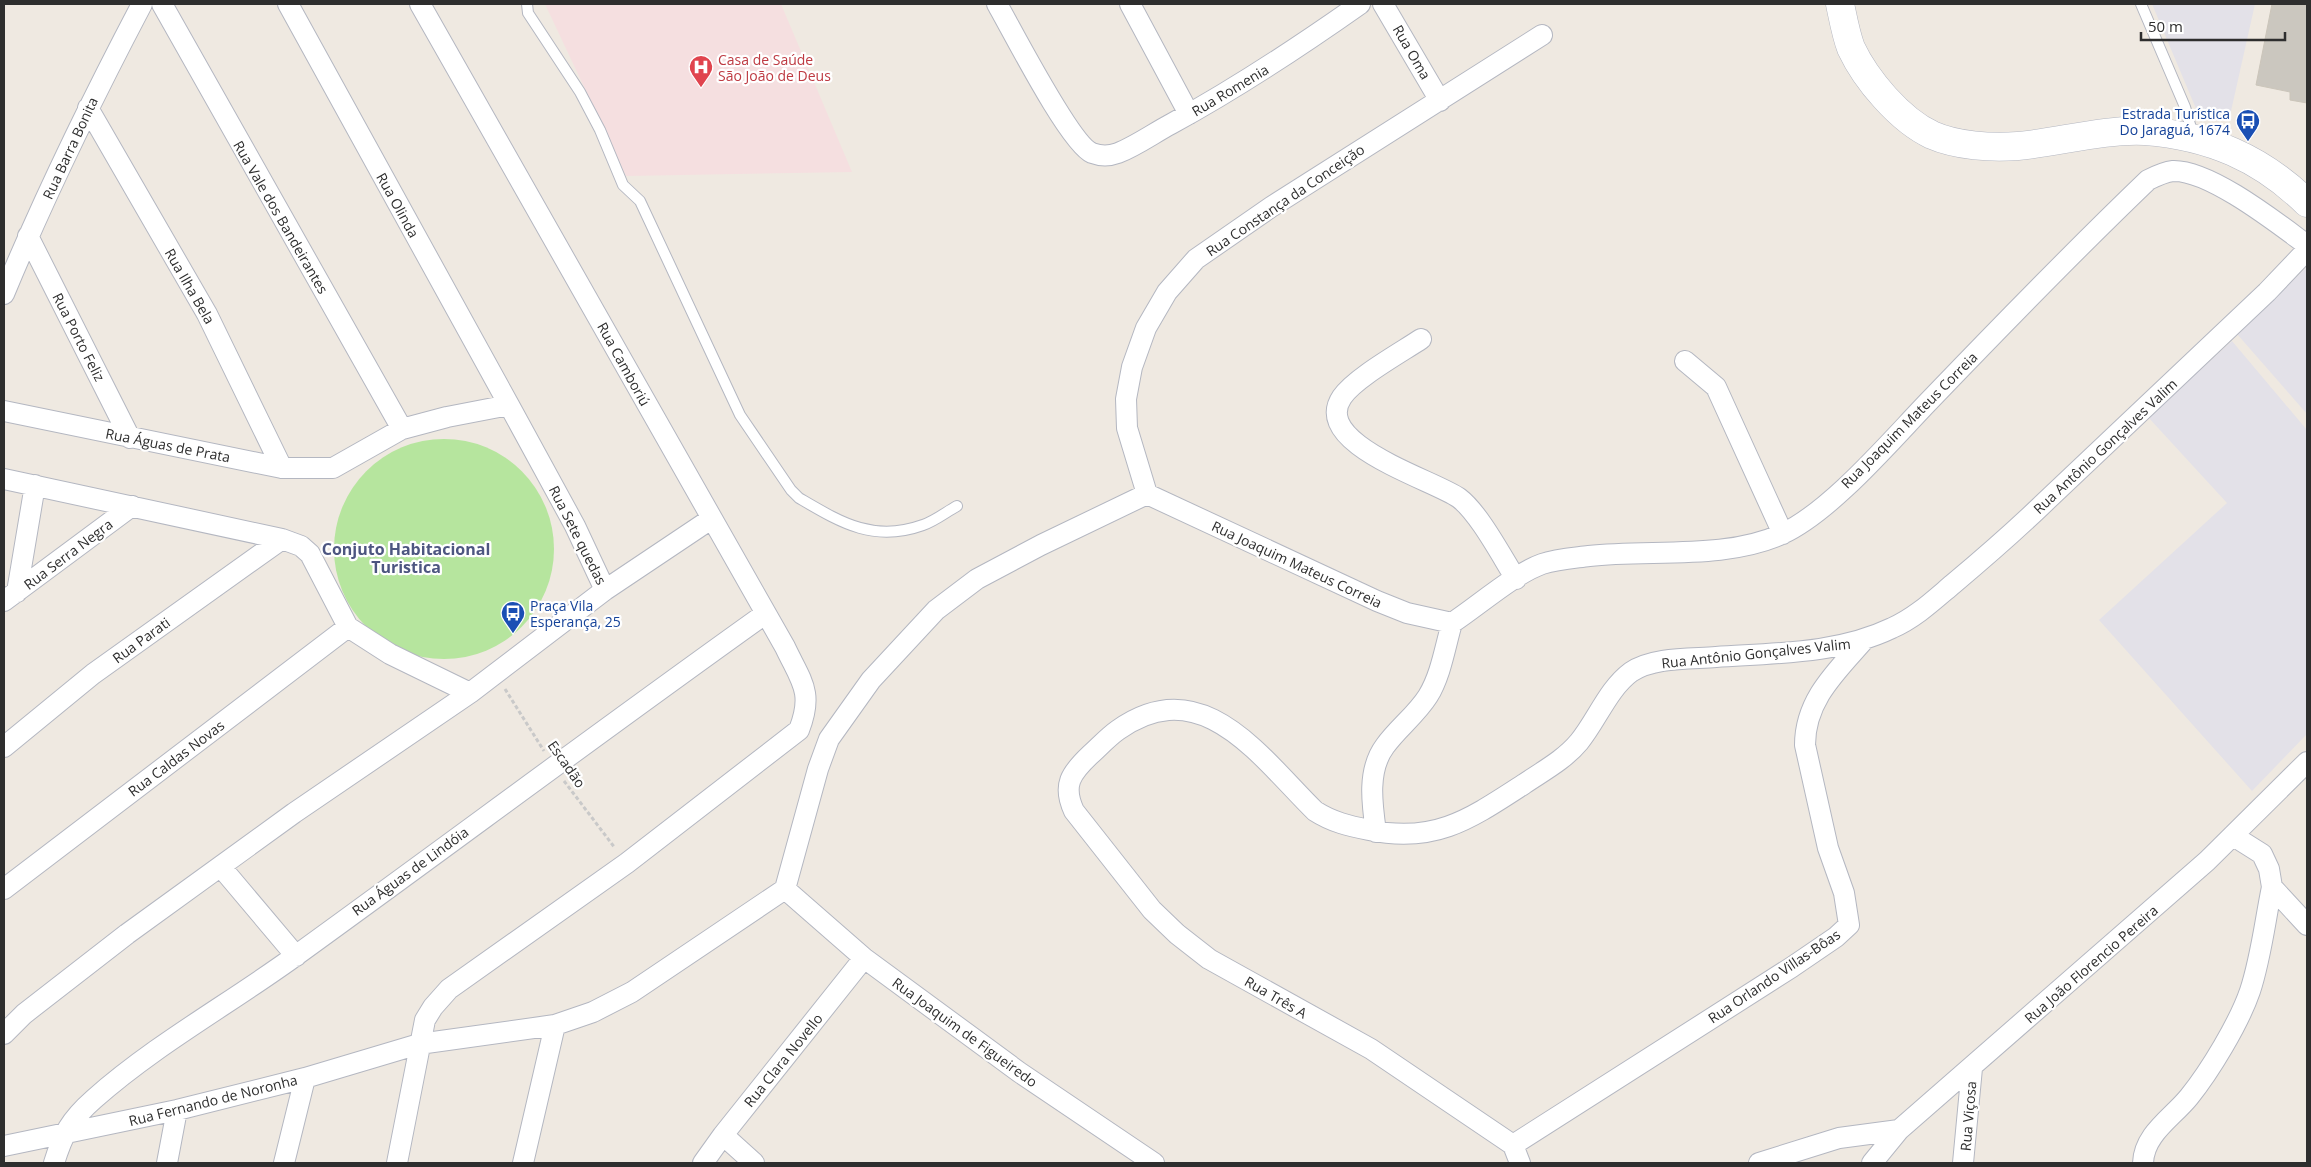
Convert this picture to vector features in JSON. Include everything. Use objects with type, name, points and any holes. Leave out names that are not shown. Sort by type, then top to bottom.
[{"type":"main road","points":[[1840,4],[1851,48],[1878,90],[1909,121],[1932,135],[1957,142],[2017,146],[2110,133],[2144,131],[2194,138],[2247,157],[2285,181],[2307,203]]},
{"type":"street","name":"Rua Barra Bonita","points":[[4,294],[28,236],[88,108],[142,4]]},
{"type":"street","name":"Rua Vale dos Bandeirantes","points":[[162,4],[402,429]]},
{"type":"street","name":"Rua Olinda","points":[[288,4],[509,406]]},
{"type":"street","name":"Rua Camboriú","points":[[420,4],[784,647],[807,699],[806,715],[799,730],[627,863]]},
{"type":"street","name":"Rua Romenia","points":[[996,4],[1067,125],[1081,144],[1091,153],[1103,156],[1118,153],[1189,114],[1281,59],[1360,4]]},
{"type":"street","points":[[1130,4],[1189,114]]},
{"type":"street","name":"Rua Oma","points":[[1384,4],[1440,101]]},
{"type":"street","name":"Rua Constança da Conceição","points":[[1146,494],[1127,428],[1126,399],[1132,367],[1146,328],[1167,292],[1196,259],[1271,207],[1542,35]]},
{"type":"street","name":"Rua Ilha Bela","points":[[88,108],[207,314],[282,468]]},
{"type":"street","name":"Rua Joaquim Mateus Correia","points":[[1146,494],[1377,601],[1407,613],[1452,623],[1516,579],[1542,564],[1607,554],[1734,548],[1782,534],[1821,507],[1858,474],[2053,272],[2148,180],[2168,172],[2193,174],[2216,184],[2307,245]]},
{"type":"street","name":"Rua Porto Feliz","points":[[28,236],[130,438]]},
{"type":"street","name":"Rua Antônio Gonçalves Valim","points":[[1074,811],[1069,799],[1068,788],[1077,768],[1119,730],[1152,713],[1175,708],[1194,710],[1214,719],[1237,734],[1315,811],[1328,820],[1376,832],[1422,834],[1436,831],[1495,803],[1558,762],[1579,742],[1614,690],[1631,672],[1649,665],[1678,660],[1827,648],[1864,640],[1895,627],[1923,610],[2001,544],[2268,292],[2307,250]]},
{"type":"street","points":[[1421,339],[1354,385],[1341,398],[1338,421],[1343,431],[1373,456],[1445,489],[1461,500],[1473,513],[1516,579]]},
{"type":"street","points":[[1685,361],[1709,380],[1719,392],[1782,534]]},
{"type":"street","points":[[402,429],[447,417],[509,406]]},
{"type":"street","name":"Rua Sete quedas","points":[[470,693],[605,590],[583,542],[509,406]]},
{"type":"street","name":"Rua Águas de Prata","points":[[4,411],[282,468],[333,468],[402,429]]},
{"type":"street","points":[[4,479],[282,539],[301,546],[310,554],[348,626],[390,654],[470,693],[294,813],[127,934],[24,1014],[4,1034]]},
{"type":"street","points":[[10,597],[35,485]]},
{"type":"street","points":[[784,889],[818,769],[829,738],[871,680],[936,610],[977,579],[1041,545],[1146,494]]},
{"type":"street","name":"Rua Serra Negra","points":[[10,597],[132,506]]},
{"type":"street","points":[[605,590],[711,519]]},
{"type":"street","name":"Rua Parati","points":[[4,747],[93,674],[282,539]]},
{"type":"street","name":"Rua Águas de Lindóia","points":[[62,1135],[94,1099],[139,1064],[296,956],[553,766],[765,614]]},
{"type":"street","points":[[1376,832],[1371,798],[1375,768],[1384,746],[1428,695],[1440,667],[1452,623]]},
{"type":"street","name":"Rua Caldas Novas","points":[[4,889],[348,626]]},
{"type":"street","name":"Rua Orlando Villas-Bôas","points":[[1516,1154],[1836,937],[1849,925],[1844,893],[1828,848],[1805,745],[1805,728],[1811,708],[1824,686],[1864,640]]},
{"type":"street","name":"Rua João Florencio Pereira","points":[[1872,1163],[1899,1130],[2234,837],[2307,762]]},
{"type":"street","name":"Rua Três A","points":[[1074,811],[1152,910],[1177,934],[1209,959],[1371,1049],[1516,1154]]},
{"type":"street","points":[[2143,1163],[2144,1148],[2150,1138],[2190,1096],[2234,1027],[2250,990],[2272,887],[2269,869],[2262,854],[2234,837]]},
{"type":"street","points":[[397,1163],[419,1044],[425,1020],[433,1006],[449,989],[627,863]]},
{"type":"street","points":[[221,867],[296,956]]},
{"type":"street","points":[[2272,887],[2307,925]]},
{"type":"street","name":"Rua Joaquim de Figueiredo","points":[[784,889],[864,958],[1019,1072],[1154,1163]]},
{"type":"street","name":"Rua Fernando de Noronha","points":[[4,1146],[177,1110],[305,1078],[419,1044],[555,1025],[593,1012],[632,992],[784,889]]},
{"type":"street","name":"Rua Clara Novello","points":[[704,1163],[723,1135],[864,958]]},
{"type":"street","points":[[523,1163],[555,1025]]},
{"type":"street","name":"Rua Viçosa","points":[[1963,1163],[1972,1068]]},
{"type":"street","points":[[284,1163],[305,1078]]},
{"type":"street","points":[[167,1163],[177,1110]]},
{"type":"street","points":[[1759,1163],[1839,1138],[1899,1130]]},
{"type":"street","points":[[54,1163],[62,1135]]},
{"type":"street","points":[[723,1135],[754,1163]]},
{"type":"lane","points":[[527,4],[528,13],[580,92],[600,130],[623,185],[640,201],[740,415],[791,490],[799,498],[856,529],[890,532],[923,525],[957,506]]},
{"type":"lane","points":[[2141,4],[2185,106],[2194,138]]},
{"type":"path","name":"Escadão","points":[[495,673],[553,766],[627,863]]},
{"type":"shaded area","name":"Casa de Saúde São João de Deus","points":[[545,4],[781,4],[852,172],[626,176]]},
{"type":"shaded area","points":[[2152,4],[2255,4],[2229,120],[2197,111]]},
{"type":"shaded area","points":[[2307,267],[2307,414],[2237,334]]},
{"type":"shaded area","points":[[2232,341],[2307,430],[2307,734],[2252,791],[2099,620],[2227,503],[2148,417]]},
{"type":"green space","points":[[444,439],[465,441],[486,447],[522,471],[546,507],[552,528],[554,549],[552,570],[546,591],[522,627],[486,651],[465,657],[444,659],[423,657],[402,651],[366,627],[342,591],[336,570],[334,549],[336,528],[342,507],[366,471],[402,447],[423,441]]},
{"type":"building","points":[[2272,4],[2307,5],[2307,103],[2290,100],[2290,92],[2256,85]]},
{"type":"place","name":"Casa de Saúde São João de Deus","points":[[701,88]]},
{"type":"place","name":"Estrada Turística Do Jaraguá, 1674","points":[[2248,142]]},
{"type":"place","name":"Praça Vila Esperança, 25","points":[[513,634]]},
{"type":"district","name":"Conjuto Habitacional Turistica","points":[[406,558]]}]
